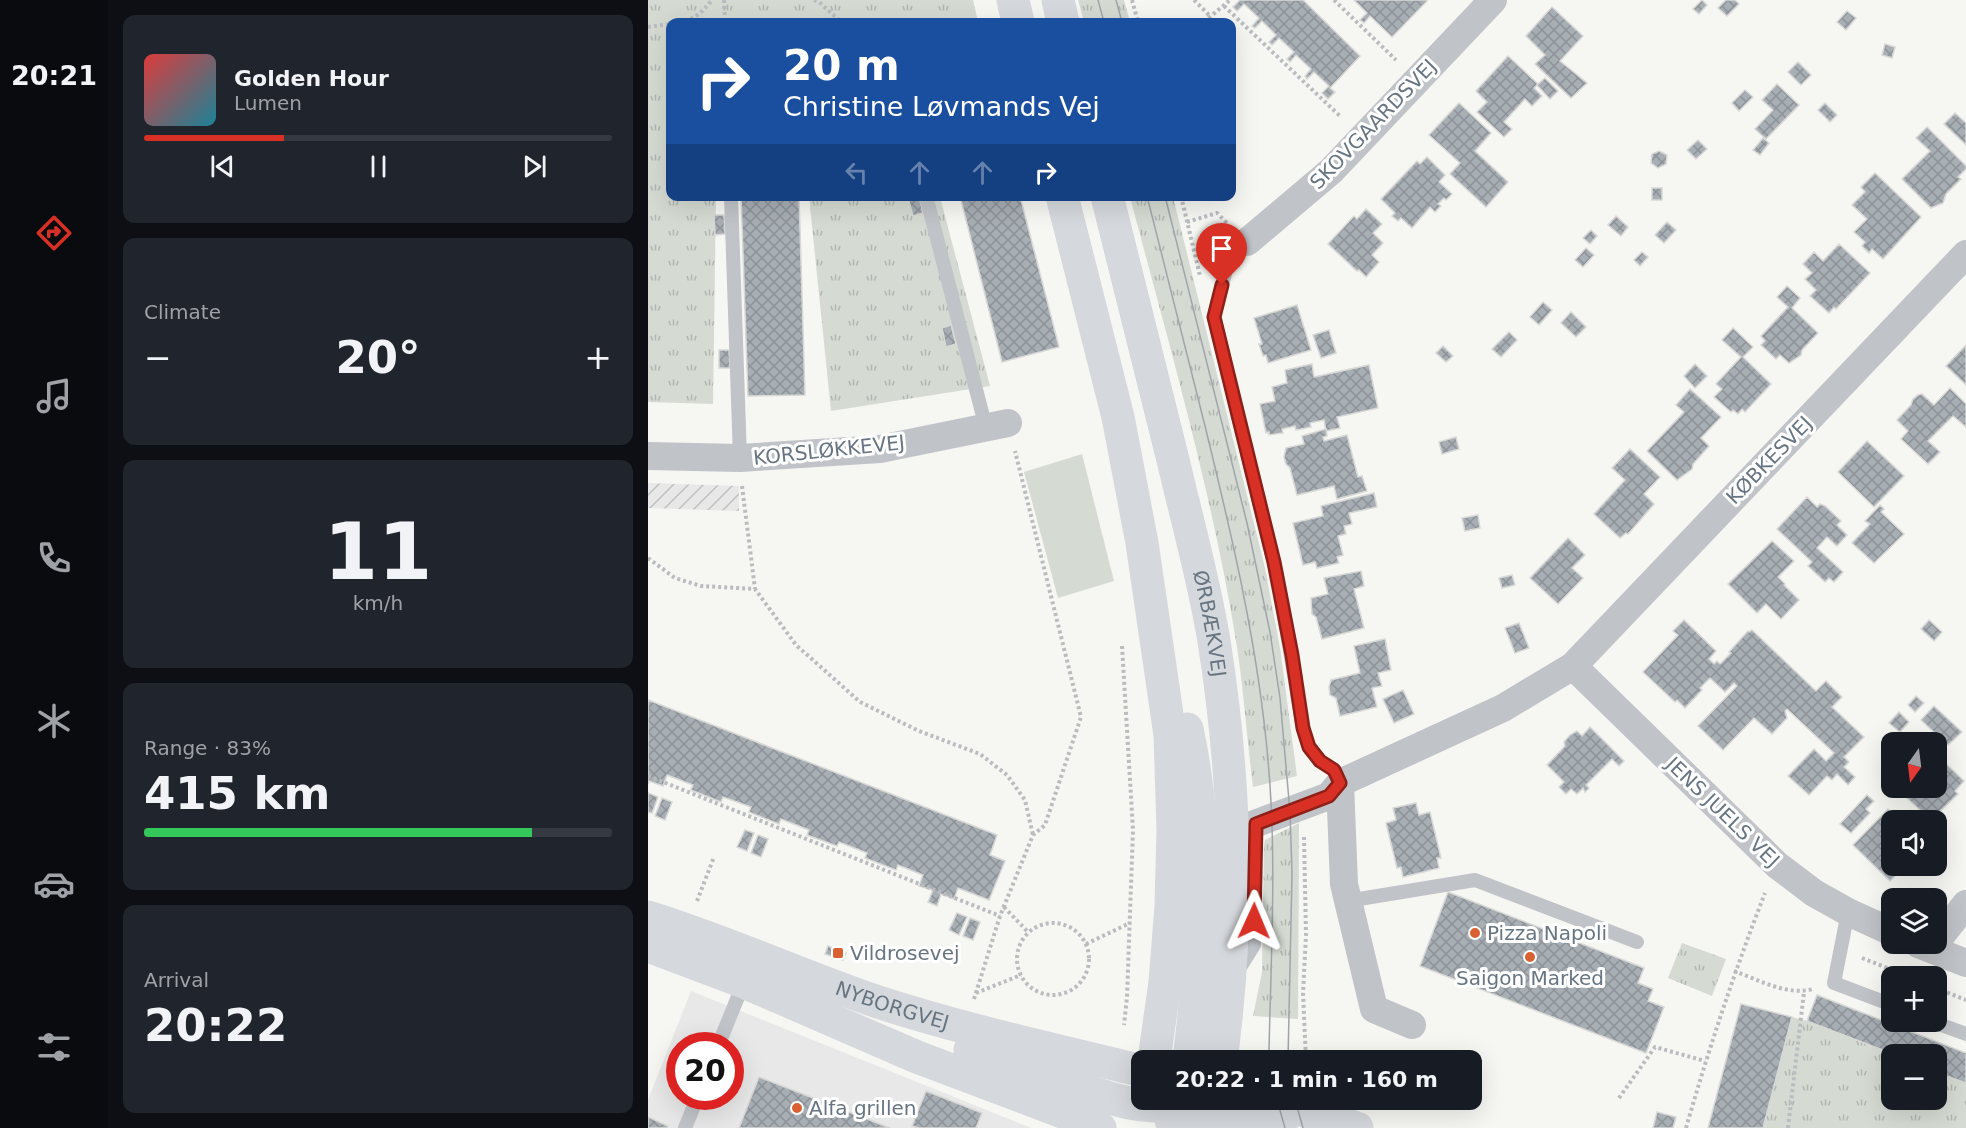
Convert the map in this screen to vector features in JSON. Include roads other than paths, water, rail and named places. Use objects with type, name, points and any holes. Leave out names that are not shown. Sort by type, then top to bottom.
[{"type":"main road","points":[[1013,0],[1017,18]]},
{"type":"main road","points":[[1058,0],[1063,18]]},
{"type":"main road","points":[[1063,201],[1118,417],[1142,543],[1170,735],[1173,830],[1171,906],[1165,982],[1155,1050]]},
{"type":"main road","name":"ØRBÆKVEJ","points":[[1108,201],[1191,536],[1214,639],[1229,758],[1244,828],[1233,916],[1230,983],[1222,1050]]},
{"type":"main road","points":[[1142,543],[1188,732],[1202,831],[1202,912],[1198,987],[1190,1050]]},
{"type":"main road","name":"NYBORGVEJ","points":[[648,917],[687,929],[877,1001],[966,1029],[1131,1069]]},
{"type":"main road","name":"NYBORGVEJ","points":[[648,946],[744,982],[917,1057],[1100,1128]]},
{"type":"main road","points":[[744,982],[922,1034],[1039,1072],[1108,1098],[1178,1113],[1237,1116],[1281,1128]]},
{"type":"main road","points":[[1300,1110],[1357,1128]]},
{"type":"street","name":"SKOVGAARDSVEJ","points":[[1247,242],[1331,171],[1493,0]]},
{"type":"street","name":"KØBKESVEJ","points":[[1244,828],[1329,796],[1340,783],[1503,708],[1572,666],[1966,255]]},
{"type":"street","name":"KORSLØKKEVEJ","points":[[648,456],[740,458],[880,448],[997,425]]},
{"type":"street","name":"JENS JUELS VEJ","points":[[1572,666],[1777,865],[1814,893],[1881,927]]},
{"type":"street","points":[[1340,783],[1344,884],[1374,1009],[1412,1024]]},
{"type":"street","points":[[1947,924],[1966,904]]},
{"type":"street","points":[[1947,954],[1966,963]]},
{"type":"lane","points":[[731,201],[740,458]]},
{"type":"lane","points":[[928,201],[997,425]]},
{"type":"lane","points":[[1247,242],[1226,270],[1214,317],[1278,580],[1303,728],[1309,747],[1320,761],[1334,770],[1340,783]]},
{"type":"lane","points":[[1347,901],[1475,880],[1637,942]]},
{"type":"lane","points":[[1848,912],[1834,983],[1881,1001]]},
{"type":"lane","points":[[724,1032],[744,982]]},
{"type":"lane","points":[[1947,1027],[1966,1034]]},
{"type":"lane","points":[[685,1128],[692,1110]]},
{"type":"tram line","points":[[1098,0],[1103,18]]},
{"type":"tram line","points":[[1116,0],[1121,18]]},
{"type":"tram line","points":[[1148,201],[1225,509],[1251,633],[1264,717],[1272,833],[1273,905],[1269,1050]]},
{"type":"tram line","points":[[1166,201],[1247,523],[1270,632],[1280,698],[1290,812],[1292,874],[1288,1050]]},
{"type":"tram line","points":[[1280,1110],[1285,1128]]},
{"type":"tram line","points":[[1298,1110],[1303,1128]]},
{"type":"place","name":"Pizza Napoli","points":[[1475,933]]},
{"type":"place","name":"Vildrosevej","points":[[838,953]]},
{"type":"place","name":"Saigon Marked","points":[[1530,957]]},
{"type":"place","name":"Alfa grillen","points":[[797,1108]]}]
